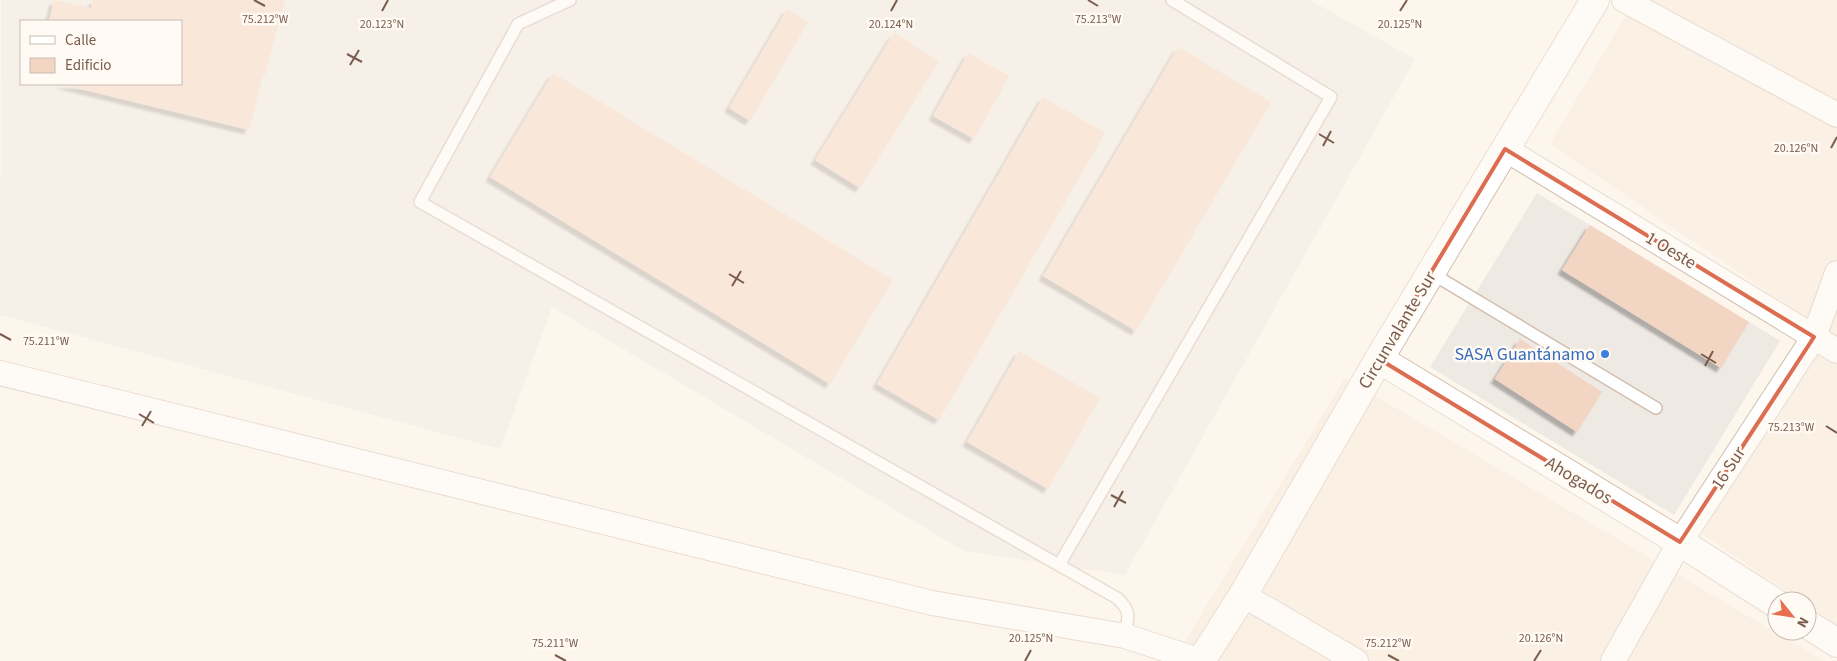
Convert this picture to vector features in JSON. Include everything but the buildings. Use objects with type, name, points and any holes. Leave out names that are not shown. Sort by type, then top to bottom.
[{"type":"main road","name":"Circunvalante Sur","points":[[1201,661],[1243,595],[1380,359],[1595,0]]},
{"type":"main road","name":"Ahogados","points":[[1380,359],[1680,542],[1767,598]]},
{"type":"main road","points":[[1817,630],[1837,643]]},
{"type":"street","points":[[1624,0],[1837,115]]},
{"type":"street","name":"1 Oeste","points":[[1505,149],[1837,351]]},
{"type":"street","name":"16 Sur","points":[[1613,661],[1680,542],[1814,337],[1837,272]]},
{"type":"street","points":[[0,373],[932,603],[1125,636],[1201,661]]},
{"type":"street","points":[[1243,595],[1356,661]]},
{"type":"lane","points":[[570,0],[518,24],[420,202],[1117,598],[1126,606],[1128,616],[1125,636]]},
{"type":"lane","points":[[1059,565],[1331,97],[1172,0]]},
{"type":"lane","points":[[1431,273],[1656,408]]},
{"type":"highlighted area","points":[[1505,149],[1814,337],[1680,542],[1379,359]]},
{"type":"shaded area","points":[[1,0],[1310,0],[1415,59],[1125,575],[964,551],[552,307],[500,449],[0,315]]},
{"type":"shaded area","points":[[1635,0],[1837,0],[1837,625],[1817,612],[1817,591],[1786,591],[1697,531],[1828,333],[1550,144]]},
{"type":"shaded area","name":"SASA Guantánamo","points":[[1537,193],[1780,341],[1674,515],[1430,367]]},
{"type":"shaded area","points":[[1345,378],[1767,627],[1767,641],[1790,641],[1824,661],[1173,661]]},
{"type":"place","name":"SASA Guantánamo","points":[[1605,354]]}]
